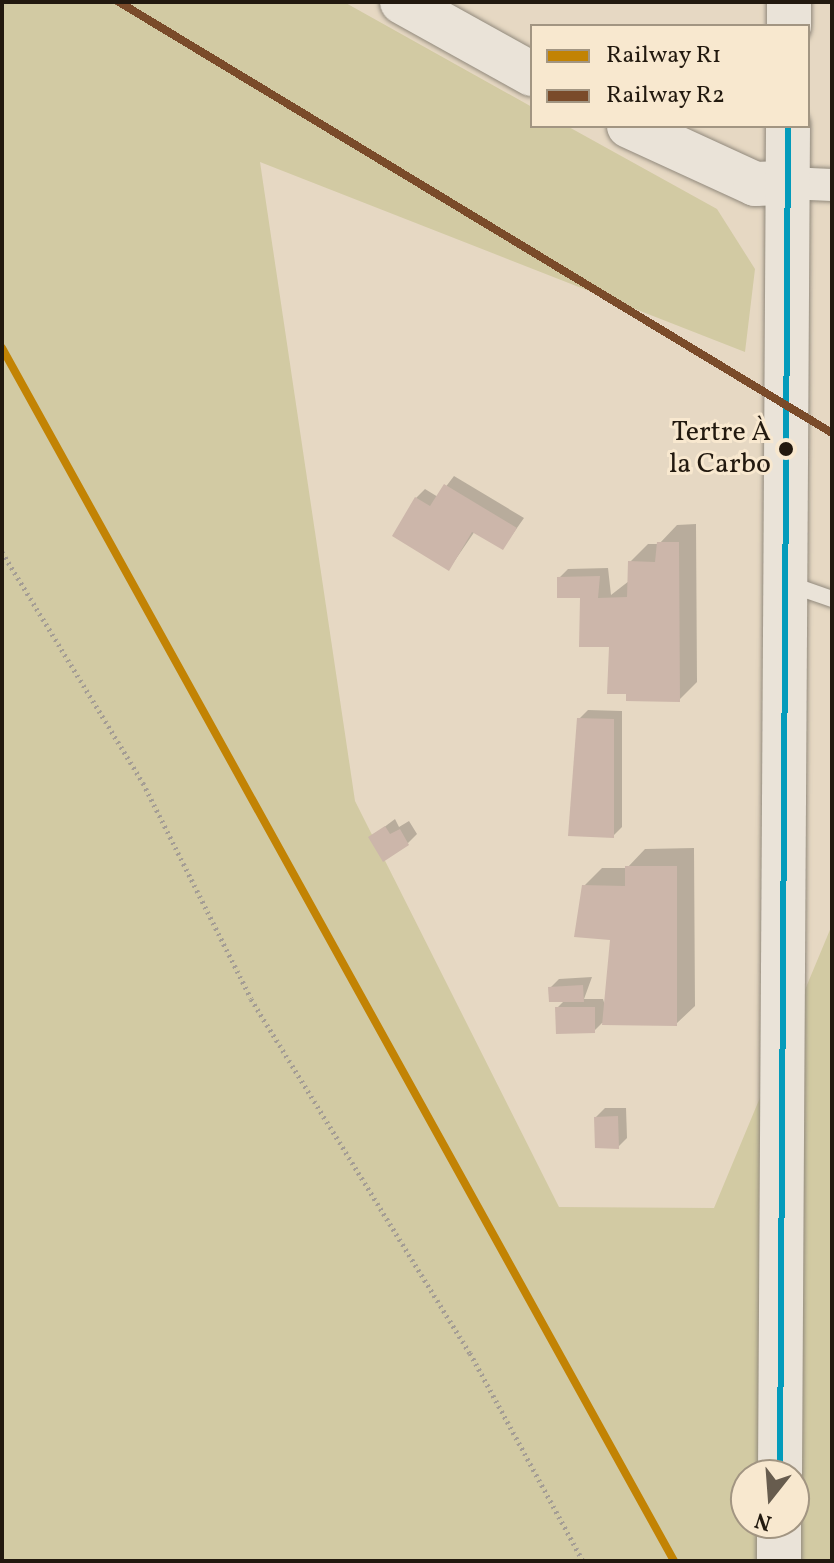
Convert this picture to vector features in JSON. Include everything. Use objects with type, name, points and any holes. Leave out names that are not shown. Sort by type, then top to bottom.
[{"type":"main road","points":[[402,2],[530,73]]},
{"type":"main road","points":[[789,2],[789,24]]},
{"type":"main road","points":[[633,128],[755,184],[788,183]]},
{"type":"main road","points":[[780,1459],[789,584],[788,128]]},
{"type":"main road","points":[[779,1539],[779,1561]]},
{"type":"street","points":[[788,183],[832,185]]},
{"type":"lane","points":[[789,584],[832,599]]},
{"type":"path","points":[[2,552],[143,783],[251,999],[470,1353],[583,1561]]},
{"type":"shaded area","points":[[2,2],[344,2],[530,106],[530,128],[571,128],[717,209],[755,269],[745,352],[260,162],[355,801],[559,1207],[714,1208],[832,925],[832,1561],[2,1561]]},
{"type":"building","points":[[444,484],[517,528],[503,550],[472,532],[449,571],[392,536],[415,497],[430,506]]},
{"type":"building","points":[[657,542],[679,542],[680,702],[626,701],[626,694],[607,694],[609,647],[579,647],[580,598],[557,598],[557,577],[600,576],[598,598],[627,597],[628,561],[655,562]]},
{"type":"building","points":[[577,718],[614,719],[614,838],[568,836]]},
{"type":"building","points":[[385,826],[390,834],[400,829],[409,845],[383,862],[368,837]]},
{"type":"building","points":[[625,866],[677,866],[677,1026],[602,1025],[610,940],[574,937],[582,885],[625,886]]},
{"type":"building","points":[[583,985],[584,1002],[549,1002],[548,987]]},
{"type":"building","points":[[555,1007],[595,1007],[595,1033],[556,1034]]},
{"type":"building","points":[[618,1116],[619,1149],[595,1148],[594,1117]]},
{"type":"rail line","name":"R2","points":[[119,2],[832,433]]},
{"type":"rail line","name":"R1","points":[[2,348],[674,1561]]},
{"type":"transit line","points":[[780,1459],[788,128]]},
{"type":"place","name":"Tertre À la Carbo","points":[[786,449]]}]
